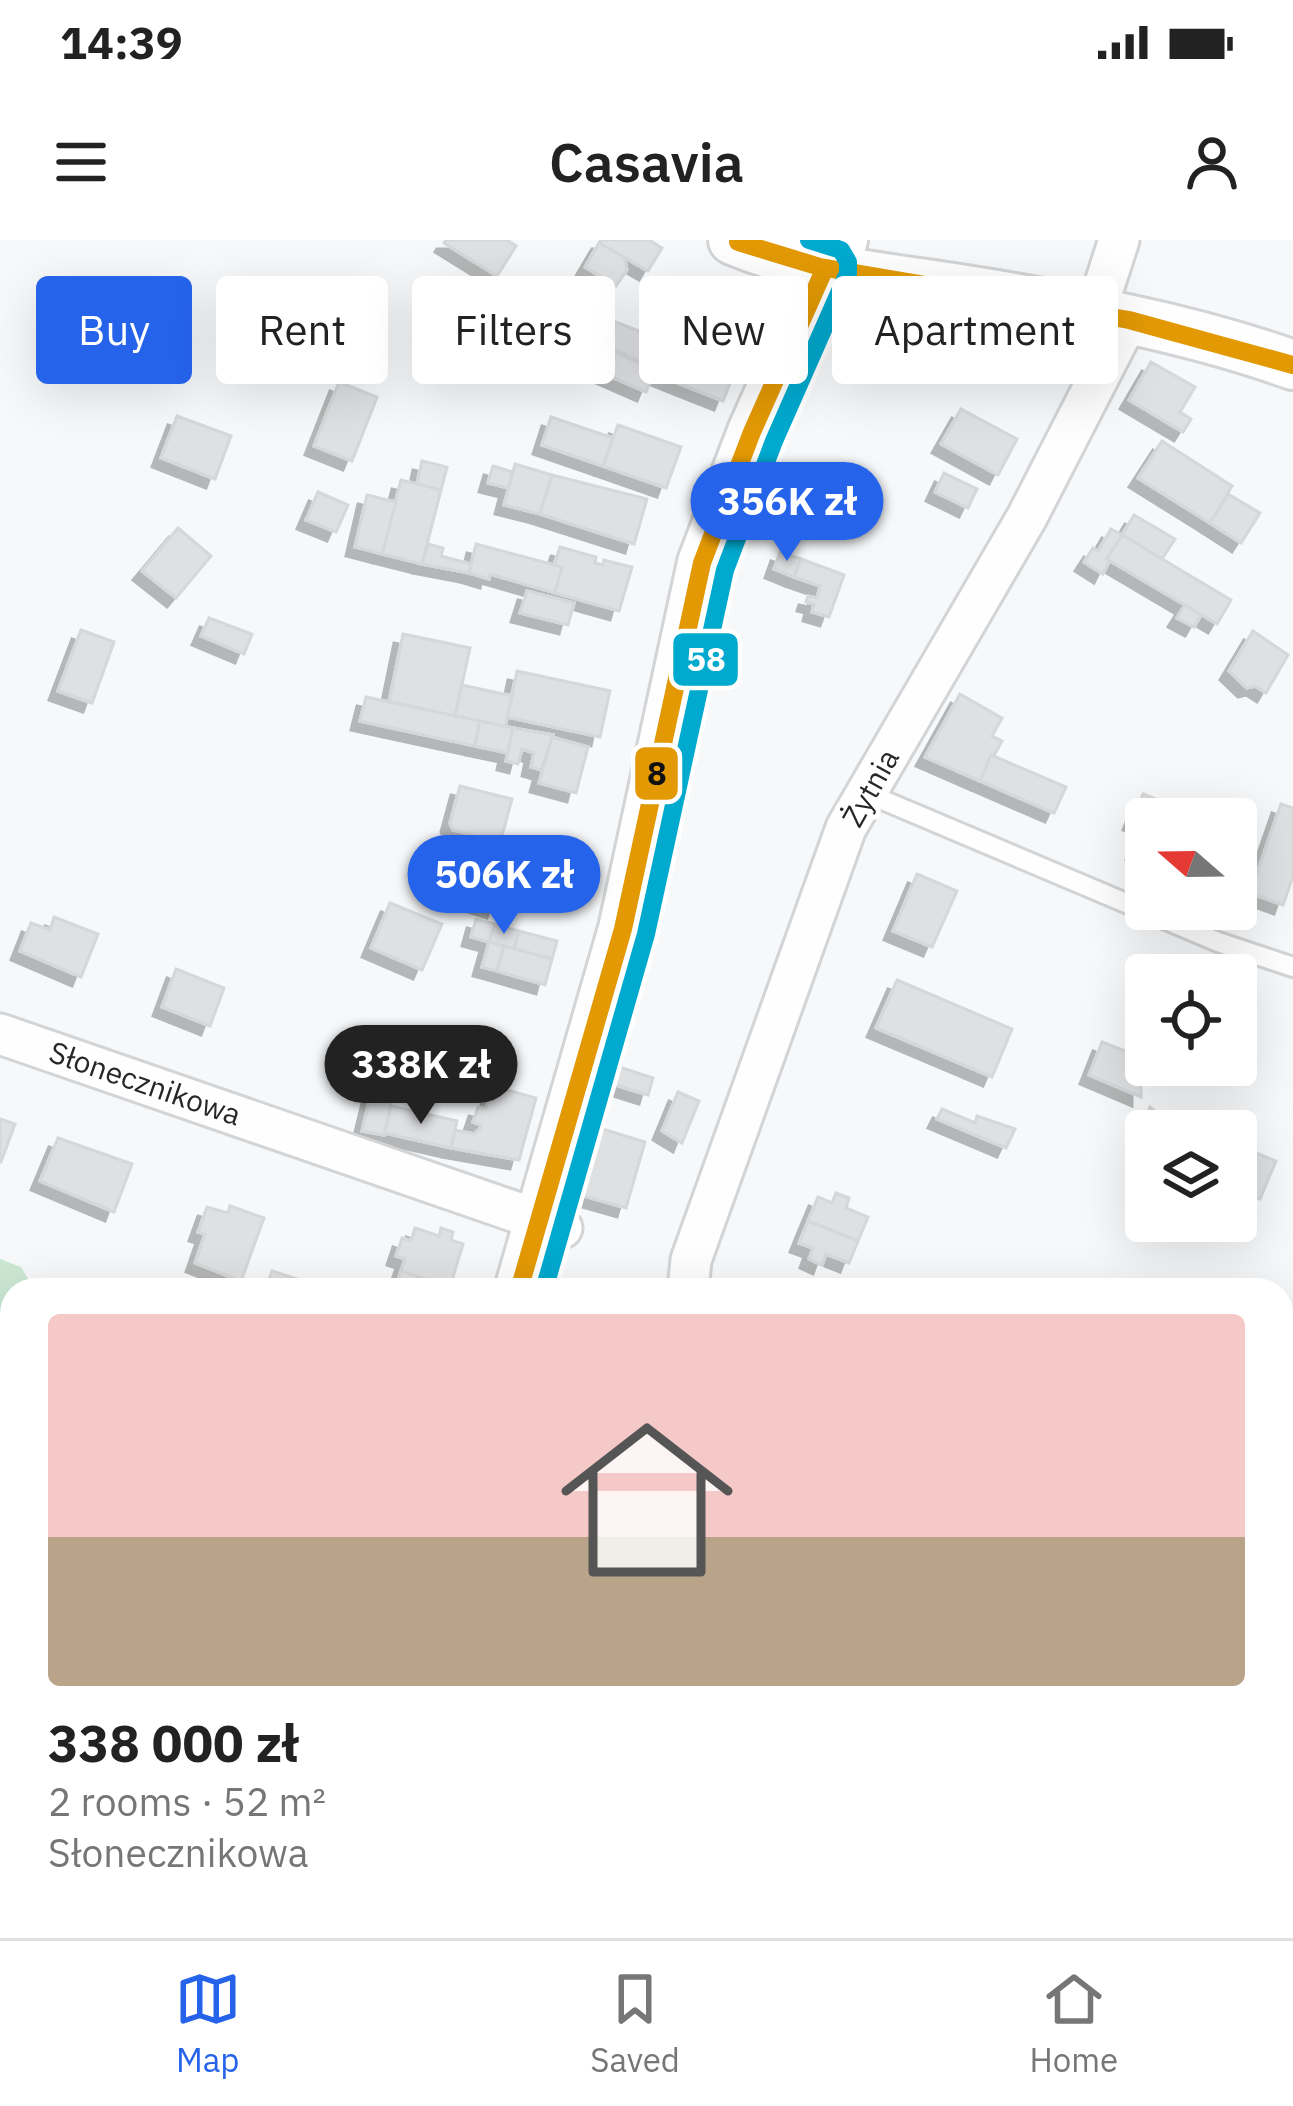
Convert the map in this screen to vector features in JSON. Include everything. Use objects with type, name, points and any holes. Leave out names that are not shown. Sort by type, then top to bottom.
[{"type":"street","points":[[733,240],[773,257],[834,254],[934,276]]},
{"type":"street","name":"Żytnia","points":[[1116,276],[1119,240]]},
{"type":"street","points":[[525,1278],[550,1224],[622,929],[702,563],[752,432],[834,254]]},
{"type":"street","points":[[1118,316],[1227,341],[1293,365]]},
{"type":"street","name":"Żytnia","points":[[689,1278],[691,1260],[838,850],[866,793],[1027,517],[1083,384]]},
{"type":"street","name":"Słonecznikowa","points":[[0,1034],[550,1224]]},
{"type":"lane","points":[[866,793],[1218,942],[1293,968]]},
{"type":"green space","points":[[0,1259],[21,1267],[28,1278],[0,1278]]},
{"type":"building","points":[[507,240],[516,246],[497,276],[444,243]]},
{"type":"building","points":[[649,240],[662,248],[648,271],[599,243]]},
{"type":"building","points":[[599,243],[624,257],[627,270],[616,286],[615,276],[600,276],[585,267]]},
{"type":"building","points":[[615,322],[639,331],[639,360],[615,350]]},
{"type":"building","points":[[615,353],[639,363],[639,384],[649,384],[646,392],[615,378]]},
{"type":"building","points":[[1151,362],[1195,387],[1180,412],[1191,419],[1183,432],[1129,400]]},
{"type":"building","points":[[338,384],[377,397],[352,461],[314,446]]},
{"type":"building","points":[[680,384],[730,384],[723,401]]},
{"type":"building","points":[[961,409],[1017,439],[998,475],[941,444]]},
{"type":"building","points":[[177,416],[231,436],[215,479],[161,458]]},
{"type":"building","points":[[551,417],[613,438],[603,466],[542,445]]},
{"type":"building","points":[[618,425],[681,447],[666,488],[603,466]]},
{"type":"building","points":[[1162,441],[1232,486],[1210,523],[1138,478]]},
{"type":"building","points":[[422,461],[447,467],[441,490],[417,484]]},
{"type":"building","points":[[515,464],[552,475],[540,514],[504,505]]},
{"type":"building","points":[[493,466],[513,472],[508,488],[488,483]]},
{"type":"building","points":[[944,473],[977,489],[968,508],[935,492]]},
{"type":"building","points":[[552,475],[647,499],[634,544],[540,514]]},
{"type":"building","points":[[401,480],[441,490],[422,564],[382,554]]},
{"type":"building","points":[[318,492],[348,505],[336,532],[306,520]]},
{"type":"building","points":[[1228,494],[1260,513],[1241,543],[1210,523]]},
{"type":"building","points":[[367,495],[396,502],[382,554],[355,547]]},
{"type":"building","points":[[764,495],[787,504],[778,526],[756,518]]},
{"type":"building","points":[[1134,515],[1175,539],[1162,559],[1122,535]]},
{"type":"building","points":[[178,528],[211,556],[176,598],[142,571]]},
{"type":"building","points":[[1111,529],[1122,535],[1103,574],[1084,562],[1093,548],[1098,551]]},
{"type":"building","points":[[1122,535],[1231,600],[1217,624],[1107,559]]},
{"type":"building","points":[[428,544],[443,548],[441,556],[471,564],[469,573],[422,564]]},
{"type":"building","points":[[476,544],[562,567],[555,593],[490,574],[489,579],[469,573]]},
{"type":"building","points":[[560,547],[596,557],[595,563],[603,565],[604,560],[632,567],[619,611],[555,593],[562,567],[554,565]]},
{"type":"building","points":[[780,552],[801,559],[794,577],[774,569]]},
{"type":"building","points":[[801,559],[844,575],[829,617],[812,612],[814,604],[806,602],[808,596],[817,598],[820,586],[794,577]]},
{"type":"building","points":[[527,591],[574,603],[568,625],[520,613]]},
{"type":"building","points":[[1185,605],[1201,615],[1194,627],[1177,618]]},
{"type":"building","points":[[209,618],[252,634],[244,654],[201,636]]},
{"type":"building","points":[[81,630],[114,642],[92,703],[58,691]]},
{"type":"building","points":[[1253,631],[1288,655],[1266,693],[1255,686],[1247,688],[1229,671]]},
{"type":"building","points":[[403,634],[470,648],[455,716],[389,702]]},
{"type":"building","points":[[517,671],[610,691],[600,737],[507,717]]},
{"type":"building","points":[[462,685],[512,696],[505,727],[455,716]]},
{"type":"building","points":[[960,694],[1002,718],[992,736],[1002,741],[980,781],[925,757]]},
{"type":"building","points":[[366,697],[480,721],[475,746],[360,721]]},
{"type":"building","points":[[480,721],[513,728],[508,753],[475,746]]},
{"type":"building","points":[[513,728],[553,735],[541,770],[531,767],[534,753],[522,749],[518,764],[506,761]]},
{"type":"building","points":[[552,737],[588,747],[576,793],[539,783]]},
{"type":"building","points":[[991,755],[1066,787],[1054,813],[980,781]]},
{"type":"building","points":[[460,786],[512,799],[500,843],[515,846],[511,859],[469,848],[473,835],[453,830],[450,823]]},
{"type":"building","points":[[1281,804],[1293,808],[1293,876],[1283,905],[1257,896],[1257,873]]},
{"type":"building","points":[[917,874],[957,891],[932,947],[893,931]]},
{"type":"building","points":[[467,877],[502,888],[496,909],[461,898]]},
{"type":"building","points":[[390,903],[442,924],[422,970],[371,948]]},
{"type":"building","points":[[54,917],[98,934],[81,977],[20,951],[31,923],[50,930]]},
{"type":"building","points":[[476,919],[495,924],[489,942],[471,937]]},
{"type":"building","points":[[495,924],[519,931],[514,949],[489,942]]},
{"type":"building","points":[[519,931],[557,941],[552,959],[514,949]]},
{"type":"building","points":[[489,942],[504,946],[497,971],[482,967]]},
{"type":"building","points":[[504,946],[552,959],[545,985],[497,971]]},
{"type":"building","points":[[176,969],[224,988],[210,1026],[162,1007]]},
{"type":"building","points":[[897,980],[1012,1029],[992,1077],[876,1028]]},
{"type":"building","points":[[1102,1042],[1125,1051],[1125,1086],[1141,1086],[1141,1097],[1089,1075]]},
{"type":"building","points":[[613,1065],[653,1078],[648,1095],[609,1083]]},
{"type":"building","points":[[493,1086],[536,1098],[519,1160],[451,1148],[455,1130],[474,1134],[480,1129],[473,1122],[478,1107],[486,1109]]},
{"type":"building","points":[[372,1090],[393,1095],[384,1135],[362,1131]]},
{"type":"building","points":[[678,1092],[699,1101],[682,1143],[662,1131]]},
{"type":"building","points":[[391,1106],[457,1121],[451,1148],[385,1133]]},
{"type":"building","points":[[942,1109],[975,1123],[977,1116],[1015,1129],[1006,1148],[937,1119]]},
{"type":"building","points":[[0,1119],[15,1124],[1,1162],[0,1162]]},
{"type":"building","points":[[596,1127],[645,1142],[626,1208],[577,1194]]},
{"type":"building","points":[[58,1138],[132,1164],[114,1212],[40,1181]]},
{"type":"building","points":[[1257,1153],[1276,1161],[1257,1198]]},
{"type":"building","points":[[836,1193],[849,1198],[846,1208],[868,1217],[858,1241],[808,1221],[818,1197],[832,1203]]},
{"type":"building","points":[[230,1206],[264,1218],[242,1278],[195,1263],[205,1234],[198,1232],[207,1207],[228,1213]]},
{"type":"building","points":[[808,1221],[858,1241],[849,1263],[826,1254],[822,1265],[809,1259],[813,1248],[799,1243]]},
{"type":"building","points":[[415,1228],[439,1236],[441,1228],[453,1232],[451,1240],[463,1244],[453,1278],[422,1278],[401,1271],[405,1259],[396,1256],[402,1238],[411,1241]]},
{"type":"transit line","name":"58","points":[[547,1278],[646,934],[725,570],[774,441],[848,273],[841,250],[809,240]]},
{"type":"transit line","name":"8","points":[[738,242],[820,267],[1129,320],[1293,365]]},
{"type":"transit line","name":"8","points":[[522,1278],[623,929],[702,563],[752,432],[825,268]]}]
